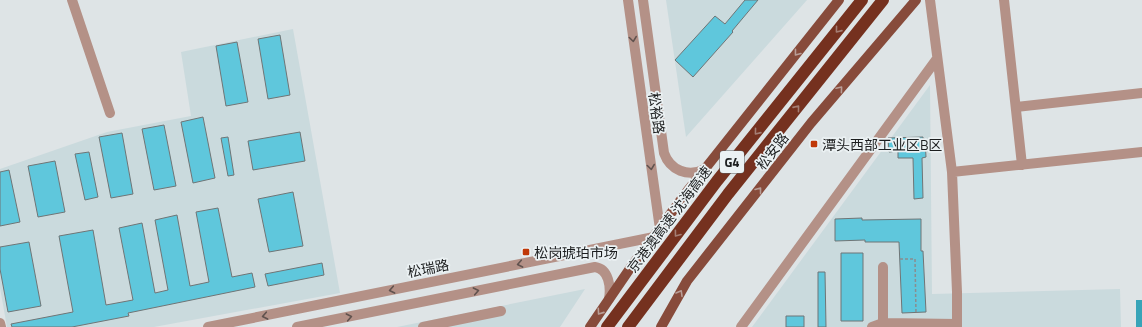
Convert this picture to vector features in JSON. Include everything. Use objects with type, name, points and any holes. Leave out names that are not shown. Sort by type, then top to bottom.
[{"type":"highway","name":"京港澳高速 沈海高速","points":[[607,327],[717,181],[862,0]]},
{"type":"highway","name":"G4","points":[[628,327],[728,194],[883,0]]},
{"type":"main road","points":[[590,327],[705,169],[838,0]]},
{"type":"main road","name":"松安路","points":[[661,327],[687,281],[811,123],[916,0]]},
{"type":"street","points":[[72,0],[110,113]]},
{"type":"street","name":"松裕路","points":[[628,0],[657,233]]},
{"type":"street","name":"松裕路","points":[[643,0],[664,152],[669,163],[677,170],[694,172],[705,169]]},
{"type":"street","points":[[872,327],[883,323],[957,325],[952,172],[936,60],[930,0]]},
{"type":"street","points":[[1004,0],[1022,165]]},
{"type":"street","points":[[742,327],[936,60]]},
{"type":"street","points":[[1016,107],[1142,93]]},
{"type":"street","points":[[952,172],[1142,152]]},
{"type":"street","name":"松瑞路","points":[[208,327],[657,233]]},
{"type":"street","points":[[297,327],[595,267],[602,269],[607,276],[610,290],[609,299]]},
{"type":"street","points":[[883,267],[883,323]]},
{"type":"street","points":[[423,327],[501,311]]},
{"type":"street","points":[[0,323],[1,327]]},
{"type":"path","points":[[900,259],[915,258],[916,312]]},
{"type":"shaded area","points":[[666,0],[807,0],[686,137]]},
{"type":"shaded area","points":[[293,29],[340,293],[154,327],[7,327],[0,288],[0,169],[107,132],[191,116],[181,52]]},
{"type":"shaded area","name":"潭头西部工业区B区","points":[[930,85],[932,294],[1120,289],[1121,327],[752,327]]},
{"type":"shaded area","points":[[585,289],[560,327],[397,327]]},
{"type":"water","points":[[1136,300],[1142,300],[1142,327],[1136,327]]},
{"type":"building","points":[[745,0],[758,0],[732,31],[733,32],[693,77],[675,60],[715,16],[725,24]]},
{"type":"building","points":[[280,35],[290,95],[268,99],[258,39]]},
{"type":"building","points":[[237,42],[248,102],[226,106],[216,46]]},
{"type":"building","points":[[203,117],[215,178],[193,183],[181,122]]},
{"type":"building","points":[[164,125],[176,186],[154,190],[142,129]]},
{"type":"building","points":[[300,132],[305,161],[253,170],[248,141]]},
{"type":"building","points":[[122,133],[133,194],[111,198],[99,137]]},
{"type":"building","points":[[228,137],[234,175],[228,176],[221,138]]},
{"type":"building","points":[[923,137],[923,139],[925,139],[926,157],[922,158],[923,198],[914,199],[913,158],[898,158],[898,151],[889,152],[888,138]]},
{"type":"building","points":[[89,152],[98,197],[85,200],[75,154]]},
{"type":"building","points":[[55,161],[65,212],[38,217],[28,166]]},
{"type":"building","points":[[9,170],[20,222],[0,226],[0,172]]},
{"type":"building","points":[[293,192],[303,246],[269,252],[258,199]]},
{"type":"building","points":[[218,208],[232,277],[252,273],[255,287],[128,313],[129,316],[72,327],[12,327],[11,324],[73,312],[59,236],[93,230],[106,305],[133,300],[119,228],[142,223],[155,293],[168,290],[155,220],[177,215],[190,286],[209,282],[196,212]]},
{"type":"building","points":[[862,218],[862,220],[921,219],[921,251],[923,251],[926,312],[902,313],[899,242],[865,242],[865,240],[835,241],[835,219]]},
{"type":"building","points":[[29,242],[41,306],[8,312],[0,269],[0,247]]},
{"type":"building","points":[[841,253],[863,253],[863,321],[841,321]]},
{"type":"building","points":[[322,263],[324,275],[268,286],[265,274]]},
{"type":"building","points":[[818,272],[825,272],[826,327],[818,327]]},
{"type":"building","points":[[786,316],[804,316],[804,327],[786,327]]},
{"type":"place","name":"潭头西部工业区B区","points":[[814,144]]},
{"type":"place","name":"松岗琥珀市场","points":[[526,252]]}]
